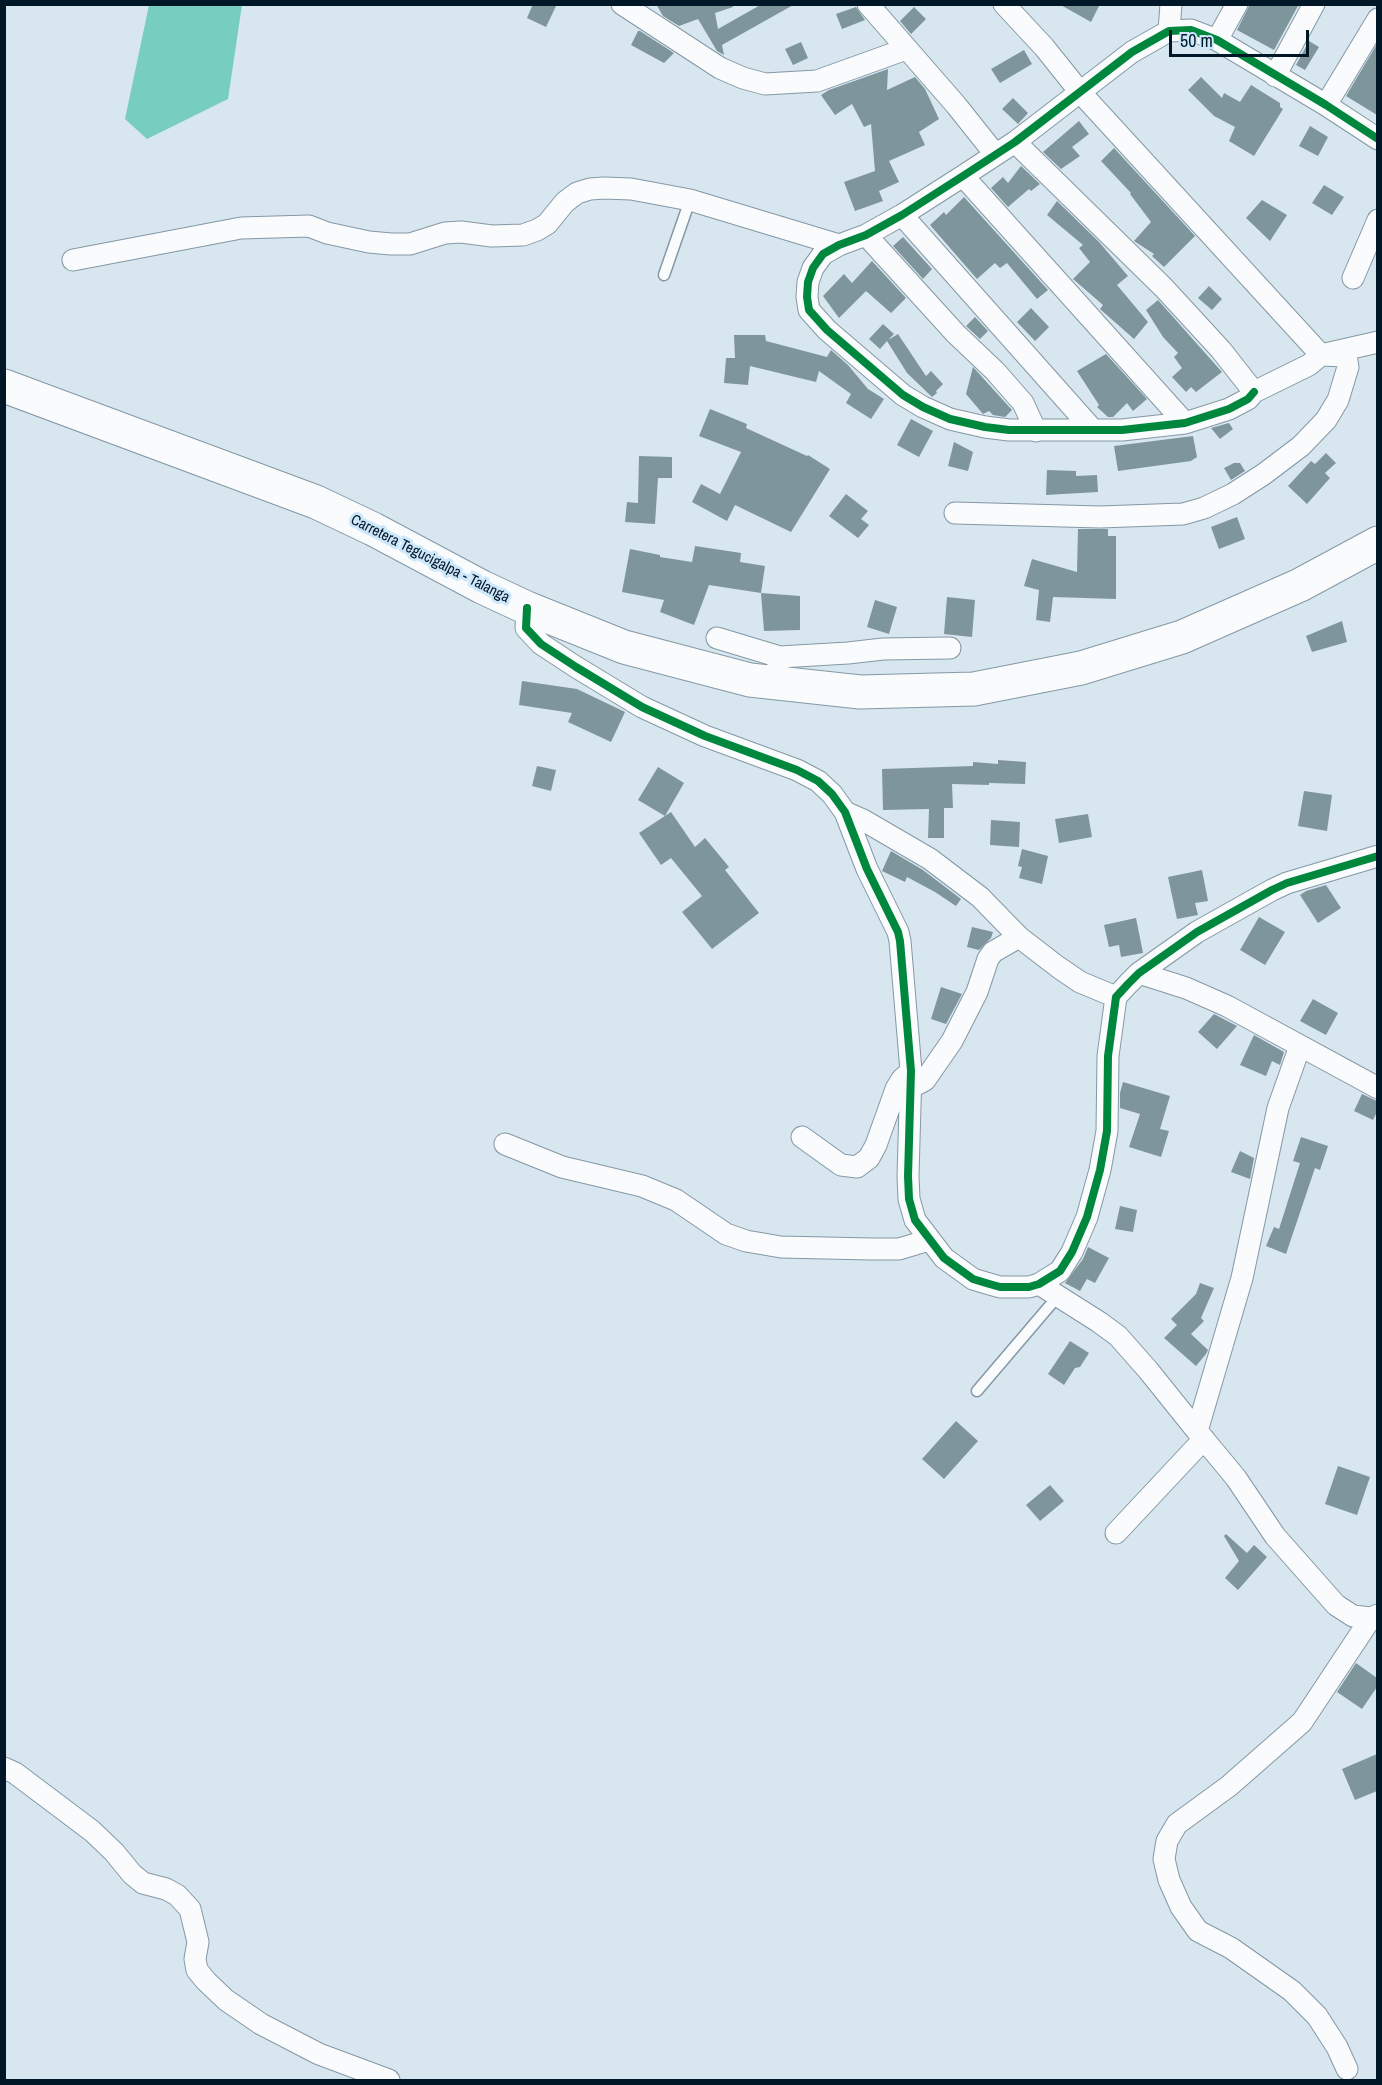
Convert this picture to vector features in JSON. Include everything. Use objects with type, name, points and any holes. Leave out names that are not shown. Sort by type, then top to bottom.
[{"type":"main road","name":"Carretera Tegucigalpa - Talanga","points":[[4,386],[316,502],[373,529],[482,587],[527,608],[624,647],[750,680],[777,670],[860,692],[974,689],[1081,668],[1182,637],[1299,585],[1377,543]]},
{"type":"street","points":[[868,4],[956,105],[995,154]]},
{"type":"street","points":[[955,513],[1100,517],[1183,514],[1204,508],[1233,494],[1301,446],[1326,420],[1338,400],[1348,367],[1346,356],[1321,355],[1080,92],[1044,47],[1004,4]]},
{"type":"street","points":[[1169,31],[1171,4]]},
{"type":"street","points":[[1217,40],[1237,4]]},
{"type":"street","points":[[1275,76],[1314,4]]},
{"type":"street","points":[[634,8],[720,68],[765,84],[817,81],[906,50]]},
{"type":"street","points":[[1326,105],[1377,19]]},
{"type":"street","points":[[1377,139],[1326,105],[1217,40],[1191,30],[1169,31],[1132,52],[1015,142],[963,176],[866,235],[823,254],[813,268],[808,282],[807,297],[809,310],[827,330],[890,385],[923,407],[950,419],[985,427],[1036,431],[1122,430],[1185,423],[1229,409],[1248,399],[1254,392],[1309,365],[1321,355],[1377,342]]},
{"type":"street","points":[[1015,142],[1164,288],[1221,350],[1254,392]]},
{"type":"street","points":[[963,176],[1185,423]]},
{"type":"street","points":[[73,260],[241,228],[309,226],[327,233],[391,244],[410,244],[461,232],[492,236],[523,235],[547,224],[565,202],[577,193],[597,188],[631,189],[690,200],[839,245]]},
{"type":"street","points":[[902,214],[1093,430]]},
{"type":"street","points":[[1353,278],[1377,220]]},
{"type":"street","points":[[866,235],[956,334],[995,370],[1023,403],[1036,431]]},
{"type":"street","points":[[527,608],[526,628],[541,644],[576,667],[642,707],[705,736],[797,770],[819,782],[832,794],[845,812],[867,869],[898,932],[910,1079],[909,1199],[915,1220],[944,1258],[958,1270],[973,1279],[999,1287],[1029,1287],[1039,1284],[1060,1271],[1072,1252],[1087,1217],[1100,1170],[1107,1131],[1108,1056],[1116,998],[1139,973],[1197,933],[1272,890],[1287,883],[1377,856]]},
{"type":"street","points":[[717,638],[777,670],[848,653],[883,649],[950,648]]},
{"type":"street","points":[[845,812],[930,859],[980,897],[1019,937],[1058,967],[1080,981],[1116,998]]},
{"type":"street","points":[[802,1137],[841,1165],[857,1167],[869,1158],[902,1078],[925,1080],[952,1041],[977,992],[988,959],[993,952],[1019,937]]},
{"type":"street","points":[[1139,973],[1186,987],[1227,1006],[1377,1088]]},
{"type":"street","points":[[1116,1533],[1201,1435],[1242,1278],[1278,1108],[1300,1046]]},
{"type":"street","points":[[505,1144],[562,1167],[642,1186],[676,1200],[726,1234],[746,1241],[781,1247],[899,1249],[929,1240]]},
{"type":"street","points":[[1039,1284],[1118,1336],[1236,1478],[1275,1536],[1336,1605],[1353,1616],[1374,1616]]},
{"type":"street","points":[[1347,2070],[1337,2047],[1317,2016],[1292,1991],[1231,1948],[1198,1931],[1181,1907],[1169,1880],[1164,1859],[1167,1841],[1177,1824],[1229,1786],[1302,1722],[1374,1616]]},
{"type":"street","points":[[4,1768],[15,1773],[92,1831],[143,1883],[166,1889],[183,1902],[190,1910],[198,1942],[195,1959],[197,1970],[226,2000],[261,2024],[319,2054],[389,2080]]},
{"type":"lane","points":[[663,275],[690,200]]},
{"type":"lane","points":[[977,1391],[1058,1296]]},
{"type":"shaded area","points":[[149,5],[242,5],[228,99],[147,139],[125,119]]},
{"type":"building","points":[[533,4],[557,4],[546,27],[527,18]]},
{"type":"building","points":[[656,4],[732,4],[733,7],[715,13],[718,29],[762,4],[795,4],[722,45],[724,55],[717,51],[698,19],[679,26],[663,16]]},
{"type":"building","points":[[1059,4],[1100,4],[1091,22]]},
{"type":"building","points":[[1250,4],[1299,4],[1274,50],[1237,30]]},
{"type":"building","points":[[856,7],[865,20],[842,29],[836,14]]},
{"type":"building","points":[[914,7],[926,19],[911,34],[900,21]]},
{"type":"building","points":[[638,31],[674,53],[664,63],[631,45]]},
{"type":"building","points":[[1309,41],[1319,47],[1305,70],[1296,65]]},
{"type":"building","points":[[801,42],[808,58],[793,65],[785,49]]},
{"type":"building","points":[[1377,44],[1377,115],[1346,96]]},
{"type":"building","points":[[1024,50],[1032,64],[1000,83],[991,69]]},
{"type":"building","points":[[888,69],[887,90],[915,77],[925,89],[939,119],[919,132],[925,145],[889,161],[899,182],[879,191],[883,201],[855,211],[844,182],[875,171],[871,124],[864,127],[852,104],[835,115],[821,95]]},
{"type":"building","points":[[1201,77],[1222,98],[1224,93],[1240,102],[1251,85],[1280,103],[1283,109],[1254,156],[1229,141],[1235,127],[1214,116],[1188,90]]},
{"type":"building","points":[[1013,98],[1028,113],[1018,124],[1002,109]]},
{"type":"building","points":[[1079,121],[1089,134],[1072,147],[1080,156],[1061,169],[1043,152]]},
{"type":"building","points":[[1310,126],[1328,137],[1318,156],[1299,146]]},
{"type":"building","points":[[1114,148],[1195,236],[1164,267],[1152,256],[1154,254],[1134,241],[1151,222],[1131,193],[1101,161]]},
{"type":"building","points":[[1021,166],[1040,184],[1031,191],[1029,189],[1008,207],[991,188],[1003,177],[1008,183]]},
{"type":"building","points":[[1324,185],[1344,197],[1332,215],[1312,203]]},
{"type":"building","points":[[964,197],[1048,290],[1037,299],[1007,263],[1000,268],[995,263],[977,279],[930,225],[944,212],[946,215]]},
{"type":"building","points":[[1262,200],[1287,215],[1270,241],[1246,218]]},
{"type":"building","points":[[1057,201],[1099,242],[1128,276],[1117,285],[1148,322],[1134,339],[1100,309],[1103,305],[1073,279],[1090,262],[1079,248],[1083,245],[1047,215]]},
{"type":"building","points":[[903,237],[932,269],[923,279],[893,246]]},
{"type":"building","points":[[872,261],[906,298],[891,313],[866,291],[839,318],[823,296],[844,274],[852,283]]},
{"type":"building","points":[[1209,286],[1222,299],[1212,310],[1198,298]]},
{"type":"building","points":[[1158,300],[1222,372],[1196,392],[1191,387],[1186,392],[1172,377],[1182,368],[1174,357],[1178,353],[1163,337],[1146,310]]},
{"type":"building","points":[[1031,308],[1049,327],[1035,341],[1017,322]]},
{"type":"building","points":[[975,317],[988,331],[980,339],[966,326]]},
{"type":"building","points":[[883,324],[894,334],[888,340],[898,334],[926,376],[931,371],[943,384],[932,397],[907,373],[887,341],[880,349],[869,339]]},
{"type":"building","points":[[734,335],[765,335],[766,341],[827,357],[831,350],[848,365],[868,389],[884,399],[871,419],[846,403],[851,394],[819,371],[816,382],[750,366],[748,385],[724,383],[726,358],[735,358]]},
{"type":"building","points":[[1106,354],[1147,399],[1133,411],[1127,403],[1113,417],[1108,417],[1097,407],[1099,405],[1077,371]]},
{"type":"building","points":[[973,367],[1012,410],[1005,417],[993,415],[989,411],[983,414],[966,394]]},
{"type":"building","points":[[710,409],[747,424],[746,428],[808,455],[830,469],[791,532],[735,505],[727,521],[692,502],[701,484],[720,494],[741,452],[699,436]]},
{"type":"building","points":[[911,419],[933,431],[919,457],[897,445]]},
{"type":"building","points":[[1229,423],[1233,429],[1220,439],[1211,428]]},
{"type":"building","points":[[1193,436],[1197,457],[1191,461],[1118,471],[1114,446]]},
{"type":"building","points":[[954,442],[973,452],[968,471],[948,466]]},
{"type":"building","points":[[1326,453],[1336,463],[1325,473],[1330,478],[1307,504],[1288,486],[1311,461],[1315,464]]},
{"type":"building","points":[[639,456],[672,457],[672,478],[658,478],[655,524],[625,522],[627,502],[638,503]]},
{"type":"building","points":[[1240,463],[1245,471],[1231,480],[1224,468]]},
{"type":"building","points":[[1047,470],[1076,471],[1076,476],[1097,475],[1098,492],[1046,495]]},
{"type":"building","points":[[846,494],[868,511],[861,519],[869,525],[858,538],[829,516]]},
{"type":"building","points":[[1237,517],[1245,539],[1219,549],[1211,527]]},
{"type":"building","points":[[1078,529],[1108,529],[1108,536],[1116,536],[1116,599],[1053,597],[1050,622],[1036,620],[1039,590],[1024,586],[1032,559],[1077,572]]},
{"type":"building","points":[[695,546],[741,553],[740,562],[765,566],[761,593],[709,585],[694,625],[660,612],[664,600],[622,592],[630,549],[692,562]]},
{"type":"building","points":[[761,593],[800,596],[800,630],[764,631]]},
{"type":"building","points":[[947,597],[975,600],[972,637],[944,634]]},
{"type":"building","points":[[875,600],[897,607],[889,634],[867,627]]},
{"type":"building","points":[[1342,621],[1347,642],[1312,652],[1306,636]]},
{"type":"building","points":[[522,681],[577,689],[625,712],[611,742],[568,722],[572,713],[519,705]]},
{"type":"building","points":[[998,760],[1026,762],[1025,784],[952,784],[953,808],[944,808],[944,838],[928,838],[929,809],[883,810],[882,769],[973,766],[973,762],[998,764]]},
{"type":"building","points":[[537,766],[556,770],[551,791],[532,786]]},
{"type":"building","points":[[658,767],[684,783],[665,816],[638,800]]},
{"type":"building","points":[[1304,791],[1332,795],[1327,831],[1298,826]]},
{"type":"building","points":[[671,812],[695,847],[705,838],[729,867],[725,870],[759,913],[712,949],[682,912],[702,896],[671,858],[661,865],[639,833]]},
{"type":"building","points":[[1088,814],[1092,837],[1059,843],[1055,819]]},
{"type":"building","points":[[991,820],[1020,822],[1019,847],[990,845]]},
{"type":"building","points":[[1022,849],[1048,856],[1042,884],[1019,878],[1022,867],[1018,866]]},
{"type":"building","points":[[891,851],[923,870],[961,899],[956,906],[907,877],[905,882],[882,871]]},
{"type":"building","points":[[1202,870],[1208,901],[1195,903],[1198,915],[1177,919],[1168,877]]},
{"type":"building","points":[[1326,885],[1341,908],[1318,923],[1300,895]]},
{"type":"building","points":[[1259,917],[1285,932],[1265,965],[1240,950]]},
{"type":"building","points":[[1136,918],[1143,953],[1121,957],[1119,945],[1109,947],[1104,925]]},
{"type":"building","points":[[972,927],[993,932],[991,938],[979,950],[967,947]]},
{"type":"building","points":[[941,987],[962,994],[946,1024],[931,1019]]},
{"type":"building","points":[[1313,999],[1338,1013],[1326,1035],[1300,1021]]},
{"type":"building","points":[[1214,1014],[1237,1026],[1217,1049],[1198,1032]]},
{"type":"building","points":[[1254,1035],[1284,1052],[1280,1065],[1272,1061],[1266,1076],[1240,1065]]},
{"type":"building","points":[[1123,1082],[1170,1096],[1160,1129],[1169,1131],[1161,1157],[1129,1147],[1140,1114],[1120,1108]]},
{"type":"building","points":[[1362,1094],[1377,1101],[1377,1112],[1373,1120],[1354,1111]]},
{"type":"building","points":[[1301,1137],[1328,1146],[1320,1170],[1315,1168],[1286,1254],[1266,1246],[1274,1227],[1279,1229],[1300,1163],[1293,1161]]},
{"type":"building","points":[[1240,1151],[1254,1158],[1250,1179],[1231,1172]]},
{"type":"building","points":[[1120,1206],[1137,1210],[1133,1232],[1115,1229]]},
{"type":"building","points":[[1088,1247],[1109,1258],[1095,1283],[1087,1279],[1080,1291],[1065,1283],[1083,1259]]},
{"type":"building","points":[[1200,1283],[1214,1288],[1201,1318],[1204,1321],[1191,1334],[1208,1350],[1196,1366],[1164,1338],[1177,1325],[1171,1319],[1196,1294]]},
{"type":"building","points":[[1070,1341],[1089,1353],[1064,1385],[1048,1374]]},
{"type":"building","points":[[956,1421],[978,1441],[944,1479],[922,1459]]},
{"type":"building","points":[[1338,1466],[1370,1477],[1357,1515],[1325,1504]]},
{"type":"building","points":[[1050,1485],[1064,1501],[1040,1521],[1026,1505]]},
{"type":"building","points":[[1226,1534],[1247,1553],[1254,1545],[1267,1557],[1238,1590],[1225,1578],[1239,1561],[1224,1536]]},
{"type":"building","points":[[1356,1663],[1377,1678],[1377,1687],[1362,1709],[1337,1692]]},
{"type":"building","points":[[1377,1754],[1377,1791],[1355,1800],[1342,1769]]},
{"type":"cycle path","points":[[1254,392],[1248,399],[1229,409],[1185,423],[1122,430],[1009,430],[950,419],[903,395],[827,330],[809,310],[808,282],[813,268],[823,254],[866,235],[902,215],[963,176],[1015,142],[1132,52],[1169,31],[1191,30],[1217,40],[1378,139]]},
{"type":"cycle path","points":[[527,608],[526,628],[541,644],[576,667],[642,707],[705,736],[797,770],[818,781],[832,794],[845,812],[867,869],[898,932],[900,941],[911,1071],[909,1199],[915,1220],[944,1258],[973,1279],[986,1283],[1000,1287],[1029,1287],[1039,1284],[1060,1271],[1072,1252],[1087,1217],[1100,1170],[1107,1131],[1108,1056],[1116,997],[1139,973],[1197,932],[1272,890],[1287,883],[1378,856]]}]
